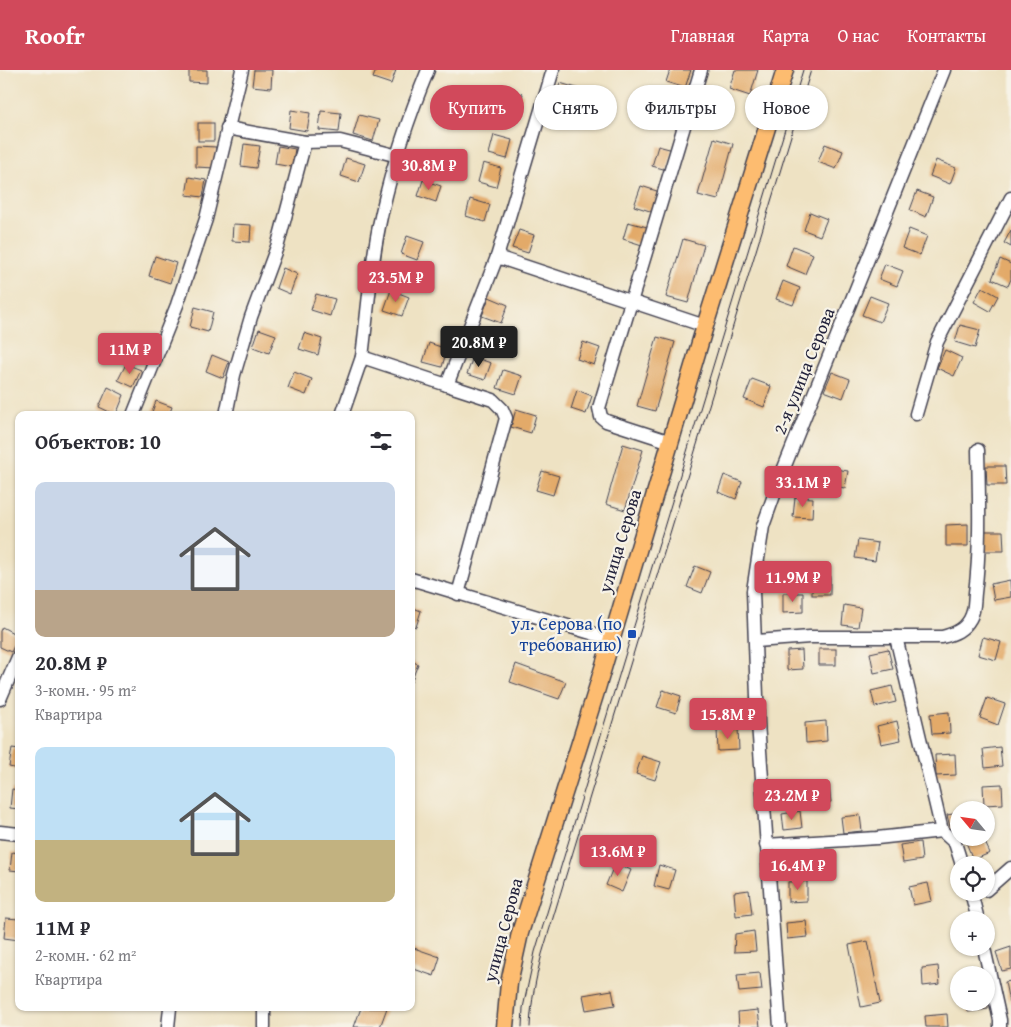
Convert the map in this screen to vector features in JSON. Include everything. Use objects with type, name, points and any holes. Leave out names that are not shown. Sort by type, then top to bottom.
[{"type":"main road","name":"улица Серова","points":[[505,1027],[509,983],[520,933],[595,695],[705,326],[785,70]]},
{"type":"street","points":[[135,411],[178,305],[206,219],[242,70]]},
{"type":"street","points":[[343,411],[362,357],[376,242],[382,212],[411,112],[428,70]]},
{"type":"street","points":[[447,385],[496,257],[553,70]]},
{"type":"street","points":[[671,442],[606,421],[601,417],[598,408],[632,302],[701,70]]},
{"type":"street","name":"2-я улица Серова","points":[[780,1027],[758,723],[753,591],[755,574],[766,514],[944,70]]},
{"type":"street","points":[[227,128],[305,142],[340,141],[398,156]]},
{"type":"street","points":[[227,411],[239,358],[251,317],[278,244],[305,142]]},
{"type":"street","points":[[916,414],[937,342],[1011,198]]},
{"type":"street","points":[[496,257],[705,326]]},
{"type":"street","points":[[362,357],[494,400],[502,409],[506,418],[458,594]]},
{"type":"street","points":[[756,641],[810,637],[942,637],[960,631],[971,618],[974,610],[979,553],[978,450]]},
{"type":"street","points":[[415,580],[611,639]]},
{"type":"street","points":[[896,637],[942,831],[955,843],[959,856]]},
{"type":"street","points":[[0,699],[15,664]]},
{"type":"street","points":[[766,846],[942,831]]},
{"type":"street","points":[[0,832],[15,834]]},
{"type":"street","points":[[995,882],[1011,868]]},
{"type":"street","points":[[986,956],[1004,1020]]},
{"type":"street","points":[[168,1027],[170,1011]]},
{"type":"street","points":[[264,1011],[264,1027]]},
{"type":"building","points":[[189,70],[207,70],[207,83],[189,82]]},
{"type":"building","points":[[254,70],[272,70],[271,88],[252,86]]},
{"type":"building","points":[[376,70],[396,70],[391,84],[373,78]]},
{"type":"building","points":[[670,70],[691,70],[686,85],[676,85],[666,82]]},
{"type":"building","points":[[735,70],[758,70],[753,85],[745,85],[745,94],[735,91],[735,85],[730,85]]},
{"type":"building","points":[[291,110],[310,113],[307,131],[289,128]]},
{"type":"building","points":[[321,111],[341,113],[339,132],[319,130]]},
{"type":"building","points":[[359,115],[379,120],[373,141],[353,135]]},
{"type":"building","points":[[198,123],[214,123],[214,141],[198,141]]},
{"type":"building","points":[[494,135],[512,140],[507,159],[489,154]]},
{"type":"building","points":[[714,138],[733,144],[718,200],[698,195]]},
{"type":"building","points":[[244,144],[260,146],[256,168],[241,166]]},
{"type":"building","points":[[825,144],[843,151],[836,169],[818,162]]},
{"type":"building","points":[[196,146],[216,147],[215,168],[196,167]]},
{"type":"building","points":[[278,146],[295,149],[292,167],[275,164]]},
{"type":"building","points":[[658,146],[673,150],[667,170],[652,166]]},
{"type":"building","points":[[346,158],[365,164],[359,182],[341,176]]},
{"type":"building","points":[[936,160],[956,168],[950,184],[930,176]]},
{"type":"building","points":[[483,163],[501,168],[496,187],[478,182]]},
{"type":"building","points":[[189,177],[206,180],[203,197],[186,195]]},
{"type":"building","points":[[423,180],[441,186],[436,202],[418,196]]},
{"type":"building","points":[[641,186],[660,192],[653,212],[634,206]]},
{"type":"building","points":[[917,191],[933,197],[926,217],[910,210]]},
{"type":"building","points":[[470,199],[490,205],[485,222],[466,216]]},
{"type":"building","points":[[810,212],[827,219],[820,236],[804,230]]},
{"type":"building","points":[[628,222],[647,227],[642,245],[623,239]]},
{"type":"building","points":[[233,224],[251,225],[250,242],[232,241]]},
{"type":"building","points":[[909,229],[927,236],[920,255],[902,248]]},
{"type":"building","points":[[519,230],[534,235],[528,253],[512,248]]},
{"type":"building","points":[[1011,230],[1011,247],[1004,243]]},
{"type":"building","points":[[407,236],[424,242],[417,260],[401,254]]},
{"type":"building","points":[[683,239],[704,245],[688,303],[666,297]]},
{"type":"building","points":[[793,246],[813,254],[805,274],[786,266]]},
{"type":"building","points":[[155,256],[176,263],[170,283],[149,276]]},
{"type":"building","points":[[1000,259],[1011,264],[1011,279],[1008,286],[992,279]]},
{"type":"building","points":[[885,264],[903,271],[897,286],[879,279]]},
{"type":"building","points":[[283,268],[297,274],[290,294],[276,288]]},
{"type":"building","points":[[783,281],[800,288],[793,305],[776,299]]},
{"type":"building","points":[[982,287],[998,296],[990,311],[974,302]]},
{"type":"building","points":[[391,290],[409,297],[402,316],[384,310]]},
{"type":"building","points":[[316,294],[335,299],[330,316],[311,310]]},
{"type":"building","points":[[870,296],[888,303],[880,322],[862,315]]},
{"type":"building","points":[[489,297],[508,305],[501,323],[482,316]]},
{"type":"building","points":[[195,307],[213,312],[208,332],[190,327]]},
{"type":"building","points":[[960,325],[980,330],[975,348],[955,342]]},
{"type":"building","points":[[259,329],[276,335],[269,353],[253,347]]},
{"type":"building","points":[[304,333],[322,339],[318,355],[299,349]]},
{"type":"building","points":[[657,337],[675,342],[655,411],[637,406]]},
{"type":"building","points":[[583,342],[600,348],[594,365],[577,359]]},
{"type":"building","points":[[429,343],[447,349],[442,367],[423,362]]},
{"type":"building","points":[[945,350],[962,358],[954,376],[937,368]]},
{"type":"building","points":[[212,355],[229,362],[223,378],[206,371]]},
{"type":"building","points":[[473,357],[491,363],[485,380],[467,374]]},
{"type":"building","points":[[126,364],[141,370],[133,387],[118,380]]},
{"type":"building","points":[[503,370],[522,376],[516,394],[497,388]]},
{"type":"building","points":[[294,372],[312,379],[306,395],[288,388]]},
{"type":"building","points":[[832,372],[850,379],[843,398],[824,391]]},
{"type":"building","points":[[752,379],[771,386],[764,407],[744,399]]},
{"type":"building","points":[[108,387],[124,395],[118,411],[108,411],[99,407]]},
{"type":"building","points":[[577,390],[592,396],[586,414],[571,409]]},
{"type":"building","points":[[156,401],[172,407],[170,411],[152,411]]},
{"type":"building","points":[[516,409],[536,415],[531,433],[511,427]]},
{"type":"building","points":[[623,444],[643,450],[625,510],[606,504]]},
{"type":"building","points":[[986,466],[1005,466],[1006,485],[987,485]]},
{"type":"building","points":[[829,468],[848,471],[845,488],[826,485]]},
{"type":"building","points":[[542,471],[559,476],[553,495],[536,490]]},
{"type":"building","points":[[724,475],[742,482],[736,499],[718,492]]},
{"type":"building","points":[[795,497],[813,498],[812,518],[793,517]]},
{"type":"building","points":[[968,524],[968,546],[946,546],[946,525]]},
{"type":"building","points":[[984,531],[1003,531],[1004,551],[985,551]]},
{"type":"building","points":[[858,540],[878,543],[875,561],[855,558]]},
{"type":"building","points":[[695,566],[710,572],[702,593],[687,587]]},
{"type":"building","points":[[812,577],[830,577],[830,595],[812,595]]},
{"type":"building","points":[[1010,580],[1011,597],[994,600],[991,584]]},
{"type":"building","points":[[783,593],[803,593],[803,612],[783,613]]},
{"type":"building","points":[[844,605],[861,608],[858,627],[842,625]]},
{"type":"building","points":[[415,609],[421,611],[415,627]]},
{"type":"building","points":[[2,627],[15,634],[15,644],[11,652],[0,647],[0,631]]},
{"type":"building","points":[[983,637],[1001,642],[996,660],[978,655]]},
{"type":"building","points":[[819,649],[836,649],[836,665],[819,665]]},
{"type":"building","points":[[888,649],[893,669],[874,673],[870,653]]},
{"type":"building","points":[[802,650],[803,669],[787,670],[787,651]]},
{"type":"building","points":[[516,664],[566,682],[559,699],[510,682]]},
{"type":"building","points":[[892,686],[896,702],[875,707],[871,691]]},
{"type":"building","points":[[663,690],[681,696],[676,713],[657,707]]},
{"type":"building","points":[[987,698],[1005,704],[998,725],[980,718]]},
{"type":"building","points":[[949,712],[950,733],[932,734],[930,714]]},
{"type":"building","points":[[826,721],[827,741],[806,743],[805,723]]},
{"type":"building","points":[[897,721],[901,740],[881,744],[877,726]]},
{"type":"building","points":[[738,728],[739,750],[718,751],[717,730]]},
{"type":"building","points":[[1000,747],[1002,766],[985,768],[983,749]]},
{"type":"building","points":[[12,748],[15,748],[15,768],[9,767]]},
{"type":"building","points":[[955,754],[956,775],[936,776],[935,755]]},
{"type":"building","points":[[642,756],[661,762],[655,780],[636,774]]},
{"type":"building","points":[[1002,784],[1003,804],[995,804],[995,801],[984,801],[983,785]]},
{"type":"building","points":[[829,786],[831,802],[813,804],[811,788]]},
{"type":"building","points":[[12,789],[15,789],[15,809],[10,808]]},
{"type":"building","points":[[800,811],[802,828],[784,830],[782,814]]},
{"type":"building","points":[[950,814],[950,827],[947,815]]},
{"type":"building","points":[[860,815],[862,831],[843,833],[841,817]]},
{"type":"building","points":[[920,842],[922,860],[903,863],[900,845]]},
{"type":"building","points":[[968,846],[987,846],[990,853],[983,856],[971,856]]},
{"type":"building","points":[[12,852],[15,852],[15,871],[10,870]]},
{"type":"building","points":[[615,863],[631,870],[622,892],[606,885]]},
{"type":"building","points":[[659,865],[675,870],[669,890],[654,886]]},
{"type":"building","points":[[807,881],[807,901],[788,902],[788,882]]},
{"type":"building","points":[[928,883],[932,901],[913,905],[909,887]]},
{"type":"building","points":[[749,890],[752,914],[736,916],[734,892]]},
{"type":"building","points":[[6,918],[15,919],[15,939],[4,938]]},
{"type":"building","points":[[806,921],[808,937],[787,939],[786,923]]},
{"type":"building","points":[[754,931],[756,951],[734,952],[735,934]]},
{"type":"building","points":[[868,941],[880,1003],[861,1007],[849,945]]},
{"type":"building","points":[[1011,947],[1011,969],[1002,971],[996,952]]},
{"type":"building","points":[[415,948],[440,957],[434,976],[415,969]]},
{"type":"building","points":[[938,966],[940,984],[923,986],[922,968]]},
{"type":"building","points":[[760,973],[762,990],[739,992],[737,975]]},
{"type":"building","points":[[1011,981],[1011,1001],[1009,1002],[1005,982]]},
{"type":"building","points":[[612,990],[615,1005],[586,1010],[583,995]]},
{"type":"building","points":[[758,1010],[760,1027],[739,1027],[738,1012]]},
{"type":"building","points":[[360,1011],[386,1011],[380,1027],[354,1027]]},
{"type":"building","points":[[947,1014],[948,1027],[926,1027],[925,1016]]},
{"type":"tram line","points":[[522,1027],[523,1008],[535,952],[803,70]]},
{"type":"tram line","points":[[530,1027],[531,1008],[542,954],[811,70]]},
{"type":"place","name":"ул. Серова (по требованию)","points":[[632,634]]}]
